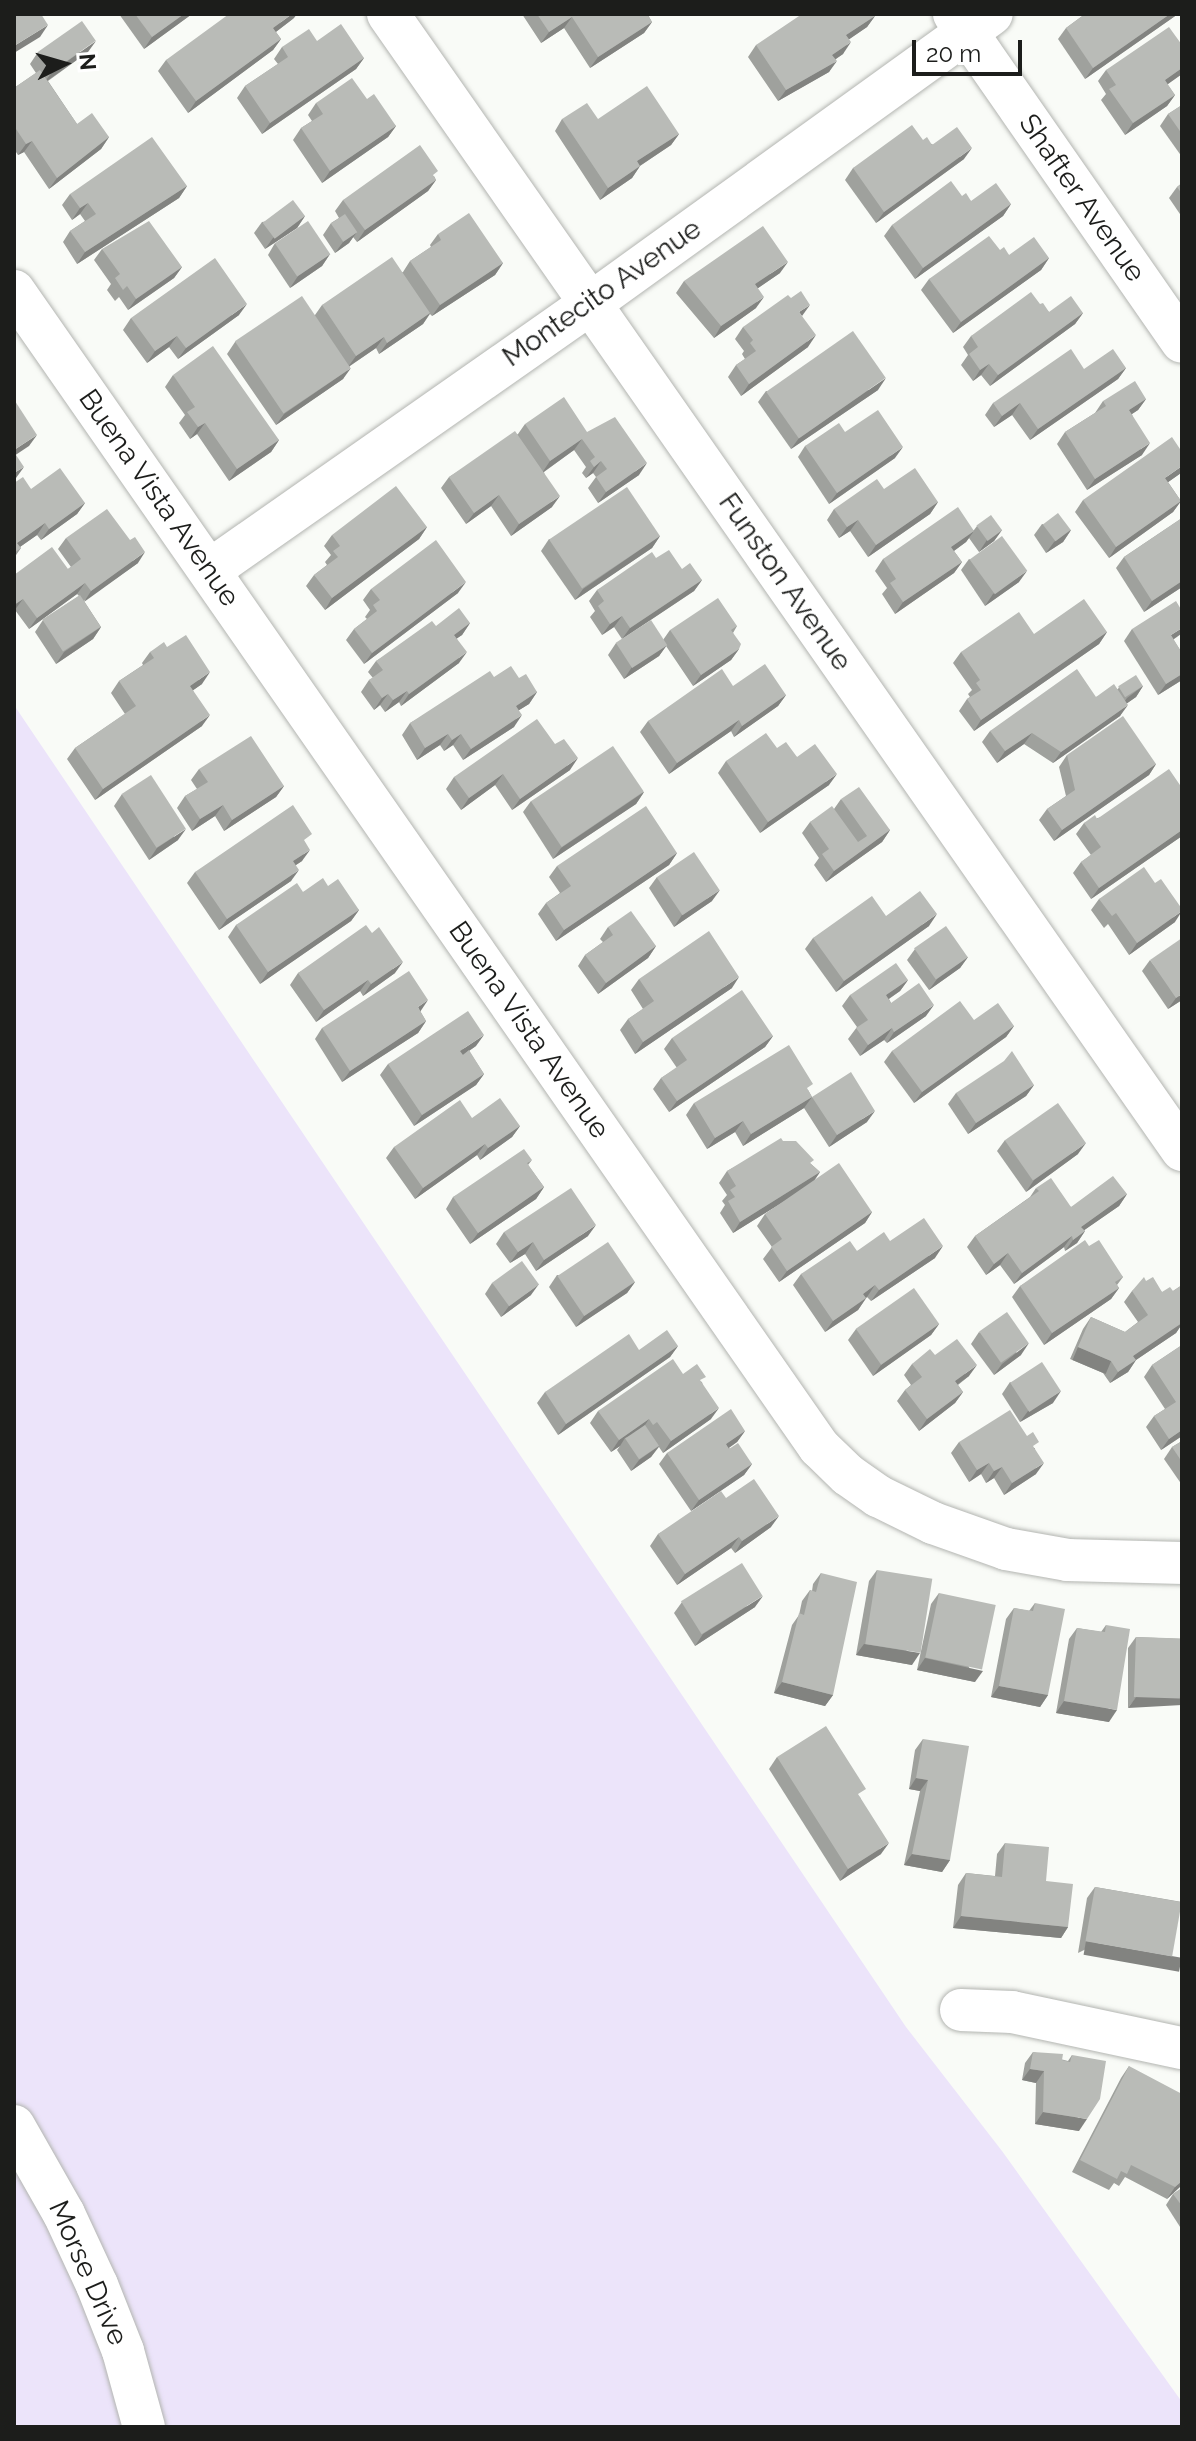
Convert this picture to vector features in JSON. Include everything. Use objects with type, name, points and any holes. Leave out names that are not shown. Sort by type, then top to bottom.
[{"type":"street","name":"Funston Avenue","points":[[388,14],[1182,1150]]},
{"type":"street","name":"Montecito Avenue","points":[[210,570],[591,303],[970,20]]},
{"type":"street","name":"Shafter Avenue","points":[[970,20],[1182,342]]},
{"type":"street","name":"Buena Vista Avenue","points":[[14,291],[819,1447],[848,1475],[878,1496],[933,1523],[1006,1549],[1068,1560],[1182,1563]]},
{"type":"street","points":[[961,2010],[1012,2012],[1182,2048]]},
{"type":"street","name":"Morse Drive","points":[[14,2126],[64,2214],[97,2285],[123,2351],[144,2427]]},
{"type":"shaded area","points":[[14,705],[906,2027],[1002,2151],[1182,2402],[1182,2427],[14,2427]]},
{"type":"building","points":[[14,14],[41,14],[48,25],[14,46]]},
{"type":"building","points":[[135,14],[184,14],[152,37]]},
{"type":"building","points":[[229,14],[292,14],[273,28],[281,39],[196,101],[166,60]]},
{"type":"building","points":[[537,14],[647,14],[652,22],[598,57],[572,17],[549,32]]},
{"type":"building","points":[[802,14],[875,16],[846,35],[851,42],[832,55],[837,61],[786,90],[756,45]]},
{"type":"building","points":[[1085,14],[1170,14],[1093,68],[1066,28]]},
{"type":"building","points":[[82,21],[96,41],[52,72],[38,52]]},
{"type":"building","points":[[341,24],[364,58],[270,123],[245,86],[288,57],[282,47],[309,29],[317,41]]},
{"type":"building","points":[[1169,27],[1182,45],[1182,68],[1165,80],[1175,95],[1133,123],[1109,89],[1116,85],[1106,70]]},
{"type":"building","points":[[40,70],[77,124],[92,113],[109,137],[57,178],[32,141],[26,144],[14,126],[14,88]]},
{"type":"building","points":[[352,78],[367,99],[374,94],[396,126],[330,171],[301,128],[323,114],[316,103]]},
{"type":"building","points":[[647,86],[679,134],[637,161],[640,166],[608,188],[562,119],[587,103],[598,119]]},
{"type":"building","points":[[1182,105],[1182,134],[1168,114]]},
{"type":"building","points":[[912,125],[923,140],[927,137],[932,145],[957,127],[972,148],[884,212],[853,168]]},
{"type":"building","points":[[152,137],[187,186],[85,252],[70,231],[96,214],[88,203],[80,208],[70,194]]},
{"type":"building","points":[[420,145],[438,171],[433,175],[436,180],[365,230],[343,200]]},
{"type":"building","points":[[951,181],[962,196],[966,193],[971,201],[996,183],[1011,204],[923,268],[892,225]]},
{"type":"building","points":[[293,200],[305,216],[275,239],[263,223]]},
{"type":"building","points":[[469,213],[503,263],[440,305],[410,261],[441,240],[438,234]]},
{"type":"building","points":[[345,214],[357,232],[343,242],[331,224]]},
{"type":"building","points":[[149,221],[182,267],[136,299],[127,286],[123,290],[115,278],[120,274],[102,249]]},
{"type":"building","points":[[308,221],[330,254],[297,277],[275,243]]},
{"type":"building","points":[[763,226],[788,262],[755,284],[764,297],[721,326],[684,281]]},
{"type":"building","points":[[989,236],[1000,250],[1004,247],[1009,255],[1034,237],[1049,258],[961,322],[929,279]]},
{"type":"building","points":[[392,257],[430,313],[387,343],[384,337],[356,356],[322,305]]},
{"type":"building","points":[[215,258],[247,304],[186,348],[177,336],[155,351],[131,318]]},
{"type":"building","points":[[801,291],[810,305],[799,312],[816,335],[749,384],[736,365],[756,351],[750,343],[753,340],[743,327],[788,295],[791,298]]},
{"type":"building","points":[[1031,292],[1049,312],[1071,296],[1083,313],[998,375],[989,364],[980,370],[969,354],[978,347],[971,336]]},
{"type":"building","points":[[302,296],[351,368],[283,413],[235,341]]},
{"type":"building","points":[[853,331],[886,378],[799,438],[766,392]]},
{"type":"building","points":[[213,346],[279,440],[237,469],[205,423],[198,427],[187,412],[195,407],[173,375]]},
{"type":"building","points":[[1071,349],[1084,369],[1113,349],[1126,368],[1038,429],[1020,403],[1002,416],[993,403]]},
{"type":"building","points":[[1135,381],[1146,399],[1129,410],[1150,443],[1095,479],[1065,432],[1106,406],[1103,401]]},
{"type":"building","points":[[564,397],[587,432],[615,417],[647,463],[606,492],[596,477],[607,469],[601,461],[594,467],[590,461],[595,457],[582,439],[550,461],[525,424]]},
{"type":"building","points":[[14,401],[37,435],[14,450]]},
{"type":"building","points":[[878,410],[903,447],[837,493],[805,446],[839,423],[845,432]]},
{"type":"building","points":[[515,431],[560,496],[519,524],[499,495],[474,513],[449,477]]},
{"type":"building","points":[[1172,437],[1182,452],[1182,466],[1165,478],[1181,501],[1116,547],[1083,500]]},
{"type":"building","points":[[14,452],[24,467],[14,473]]},
{"type":"building","points":[[60,468],[85,503],[49,529],[45,523],[17,543],[21,548],[14,553],[14,483],[23,477],[31,489]]},
{"type":"building","points":[[915,468],[938,502],[876,545],[858,520],[847,527],[834,509],[877,479],[884,489]]},
{"type":"building","points":[[396,486],[427,527],[332,598],[314,575],[338,557],[333,551],[340,546],[332,535]]},
{"type":"building","points":[[627,487],[660,536],[582,588],[549,540]]},
{"type":"building","points":[[958,507],[974,531],[951,547],[962,562],[903,602],[890,583],[896,579],[883,559]]},
{"type":"building","points":[[107,509],[130,540],[135,537],[145,552],[91,591],[85,583],[37,618],[23,599],[14,605],[14,575],[52,547],[68,569],[81,559],[66,538]]},
{"type":"building","points":[[1058,513],[1071,530],[1055,541],[1043,524]]},
{"type":"building","points":[[991,515],[1002,530],[988,541],[976,526]]},
{"type":"building","points":[[1182,518],[1182,581],[1152,601],[1124,557]]},
{"type":"building","points":[[1002,536],[1027,571],[995,594],[970,560]]},
{"type":"building","points":[[436,540],[466,582],[372,653],[354,629],[377,611],[373,605],[380,600],[371,589]]},
{"type":"building","points":[[669,550],[682,569],[690,563],[702,580],[630,628],[622,616],[610,624],[598,606],[604,601],[597,590],[652,552],[656,558]]},
{"type":"building","points":[[80,595],[101,627],[63,651],[42,620]]},
{"type":"building","points":[[718,598],[737,626],[731,630],[741,644],[739,649],[701,675],[670,630]]},
{"type":"building","points":[[1084,599],[1107,632],[981,720],[967,699],[981,690],[976,683],[980,680],[961,652],[1019,612],[1034,634]]},
{"type":"building","points":[[1176,601],[1182,611],[1182,628],[1171,635],[1182,653],[1182,674],[1166,684],[1132,629]]},
{"type":"building","points":[[459,608],[470,623],[454,635],[467,652],[409,694],[407,691],[393,700],[388,694],[382,698],[369,680],[383,670],[376,661],[432,621],[436,626]]},
{"type":"building","points":[[651,620],[667,645],[632,668],[616,643]]},
{"type":"building","points":[[186,635],[210,672],[190,686],[210,715],[103,789],[75,748],[136,706],[119,681],[154,658],[150,652],[164,642],[167,647]]},
{"type":"building","points":[[765,664],[786,695],[742,726],[739,720],[677,763],[648,721],[722,669],[733,686]]},
{"type":"building","points":[[511,666],[519,678],[526,674],[537,692],[516,706],[522,715],[471,749],[461,734],[452,740],[448,734],[425,748],[410,723],[490,671],[494,677]]},
{"type":"building","points":[[1077,669],[1096,697],[1114,684],[1128,705],[1061,752],[1032,733],[1005,751],[990,731]]},
{"type":"building","points":[[1136,675],[1143,686],[1125,697],[1118,686]]},
{"type":"building","points":[[1123,716],[1156,764],[1062,830],[1047,809],[1075,790],[1067,755]]},
{"type":"building","points":[[537,719],[555,744],[564,739],[578,758],[520,799],[503,774],[469,798],[454,777]]},
{"type":"building","points":[[766,733],[777,748],[786,742],[797,757],[815,744],[837,774],[768,822],[726,761]]},
{"type":"building","points":[[251,736],[284,786],[232,820],[223,805],[200,819],[185,796],[208,782],[199,769]]},
{"type":"building","points":[[613,746],[644,792],[562,847],[531,801]]},
{"type":"building","points":[[1169,769],[1182,788],[1182,830],[1099,888],[1081,862],[1101,847],[1084,823],[1095,815],[1097,819]]},
{"type":"building","points":[[151,775],[186,829],[157,848],[122,794]]},
{"type":"building","points":[[859,787],[890,830],[834,871],[822,854],[829,849],[810,822],[832,806],[858,842],[867,836],[841,799]]},
{"type":"building","points":[[293,805],[312,834],[304,840],[310,850],[293,861],[299,870],[227,919],[195,872]]},
{"type":"building","points":[[646,806],[677,853],[564,930],[546,903],[571,886],[557,866]]},
{"type":"building","points":[[694,852],[720,890],[682,915],[657,877]]},
{"type":"building","points":[[1144,867],[1155,883],[1161,879],[1182,911],[1137,943],[1116,913],[1112,916],[1099,899]]},
{"type":"building","points":[[323,878],[328,886],[338,879],[359,910],[268,972],[236,925],[297,883],[303,892]]},
{"type":"building","points":[[920,891],[937,914],[844,981],[813,938],[872,896],[886,916]]},
{"type":"building","points":[[631,911],[656,946],[606,983],[585,955],[613,935],[608,927]]},
{"type":"building","points":[[366,925],[372,933],[379,927],[403,962],[371,984],[368,980],[324,1010],[298,973]]},
{"type":"building","points":[[946,926],[968,957],[936,979],[914,948]]},
{"type":"building","points":[[709,931],[739,977],[643,1042],[628,1019],[654,1001],[639,979]]},
{"type":"building","points":[[1182,938],[1182,994],[1176,998],[1150,960]]},
{"type":"building","points":[[896,963],[908,980],[886,995],[891,1003],[919,983],[934,1005],[868,1045],[856,1028],[868,1020],[850,995]]},
{"type":"building","points":[[409,971],[428,1000],[418,1007],[426,1021],[350,1071],[322,1028]]},
{"type":"building","points":[[742,990],[773,1036],[677,1101],[661,1078],[687,1060],[672,1038]]},
{"type":"building","points":[[960,1001],[974,1020],[998,1003],[1014,1026],[922,1092],[892,1051]]},
{"type":"building","points":[[468,1011],[484,1035],[460,1051],[463,1055],[469,1050],[484,1074],[422,1115],[388,1064]]},
{"type":"building","points":[[789,1045],[813,1084],[807,1088],[812,1097],[751,1134],[743,1121],[715,1138],[694,1103]]},
{"type":"building","points":[[1012,1051],[1034,1085],[976,1123],[956,1093],[1004,1061]]},
{"type":"building","points":[[851,1072],[875,1111],[837,1135],[812,1097]]},
{"type":"building","points":[[500,1098],[520,1126],[488,1148],[485,1144],[423,1188],[394,1147],[460,1100],[472,1118]]},
{"type":"building","points":[[1058,1103],[1086,1143],[1033,1180],[1005,1140]]},
{"type":"building","points":[[781,1138],[783,1141],[796,1141],[814,1160],[810,1163],[820,1172],[740,1222],[728,1201],[735,1197],[730,1190],[736,1186],[727,1171]]},
{"type":"building","points":[[524,1149],[532,1160],[527,1163],[544,1187],[478,1233],[453,1197]]},
{"type":"building","points":[[839,1163],[872,1212],[787,1271],[771,1247],[782,1239],[765,1214]]},
{"type":"building","points":[[1113,1176],[1127,1194],[1081,1227],[1085,1231],[1073,1240],[1072,1236],[1022,1273],[1008,1253],[994,1264],[975,1236],[1039,1191],[1036,1188],[1051,1178],[1071,1207]]},
{"type":"building","points":[[571,1188],[596,1225],[544,1260],[533,1242],[518,1252],[504,1232]]},
{"type":"building","points":[[924,1218],[943,1246],[879,1290],[875,1285],[863,1294],[866,1298],[833,1321],[801,1274],[850,1241],[857,1251],[884,1232],[890,1241]]},
{"type":"building","points":[[1085,1240],[1089,1246],[1099,1240],[1123,1277],[1115,1282],[1119,1288],[1052,1333],[1020,1286]]},
{"type":"building","points":[[608,1242],[635,1282],[584,1316],[557,1276]]},
{"type":"building","points":[[522,1261],[539,1284],[509,1306],[492,1283]]},
{"type":"building","points":[[1144,1277],[1146,1281],[1153,1277],[1162,1292],[1170,1287],[1173,1291],[1182,1285],[1182,1323],[1133,1356],[1136,1360],[1118,1372],[1111,1361],[1078,1347],[1091,1317],[1125,1332],[1148,1315],[1132,1291]]},
{"type":"building","points":[[914,1288],[939,1324],[881,1365],[856,1329]]},
{"type":"building","points":[[1007,1312],[1029,1343],[1001,1363],[979,1332]]},
{"type":"building","points":[[667,1330],[678,1346],[566,1424],[545,1392],[629,1334],[639,1350]]},
{"type":"building","points":[[957,1339],[977,1365],[955,1381],[963,1392],[927,1419],[905,1390],[922,1377],[912,1364],[930,1349],[935,1355]]},
{"type":"building","points":[[1182,1345],[1182,1430],[1169,1439],[1154,1416],[1176,1402],[1152,1365]]},
{"type":"building","points":[[673,1359],[683,1374],[697,1364],[706,1377],[700,1380],[719,1408],[671,1441],[657,1422],[653,1425],[649,1419],[619,1440],[598,1411]]},
{"type":"building","points":[[1042,1362],[1061,1391],[1029,1412],[1010,1383]]},
{"type":"building","points":[[731,1409],[745,1431],[726,1444],[729,1449],[738,1443],[752,1464],[699,1500],[667,1453]]},
{"type":"building","points":[[1010,1410],[1027,1436],[1033,1432],[1039,1442],[1033,1446],[1044,1463],[1012,1483],[1002,1467],[994,1471],[989,1463],[977,1470],[959,1442]]},
{"type":"building","points":[[645,1425],[659,1446],[639,1459],[625,1438]]},
{"type":"building","points":[[1182,1441],[1182,1462],[1172,1447]]},
{"type":"building","points":[[754,1479],[779,1516],[742,1541],[739,1537],[685,1574],[658,1534],[721,1491],[726,1498]]},
{"type":"building","points":[[742,1563],[763,1596],[702,1634],[681,1601]]},
{"type":"building","points":[[877,1570],[932,1579],[921,1653],[865,1644]]},
{"type":"building","points":[[821,1573],[857,1582],[833,1695],[782,1682],[799,1613],[804,1615],[810,1590],[816,1592]]},
{"type":"building","points":[[939,1593],[996,1605],[982,1670],[925,1658]]},
{"type":"building","points":[[1035,1603],[1065,1609],[1048,1695],[999,1686],[1014,1608],[1033,1611]]},
{"type":"building","points":[[1106,1625],[1130,1629],[1117,1710],[1064,1701],[1077,1628],[1105,1632]]},
{"type":"building","points":[[1136,1637],[1182,1639],[1180,1699],[1134,1697]]},
{"type":"building","points":[[826,1726],[866,1789],[858,1794],[889,1843],[848,1869],[777,1757]]},
{"type":"building","points":[[923,1739],[969,1746],[950,1860],[912,1854],[928,1780],[916,1778]]},
{"type":"building","points":[[1005,1843],[1049,1847],[1046,1881],[1073,1884],[1068,1927],[961,1916],[966,1873],[1002,1877]]},
{"type":"building","points":[[1095,1887],[1182,1902],[1172,1956],[1085,1941]]},
{"type":"building","points":[[1033,2052],[1063,2054],[1062,2060],[1070,2062],[1072,2055],[1106,2061],[1100,2099],[1087,2119],[1043,2112],[1044,2071],[1030,2069]]},
{"type":"building","points":[[1129,2066],[1182,2094],[1182,2181],[1175,2187],[1131,2165],[1127,2174],[1121,2171],[1117,2179],[1080,2160]]},
{"type":"building","points":[[1182,2188],[1182,2206],[1173,2194]]}]
